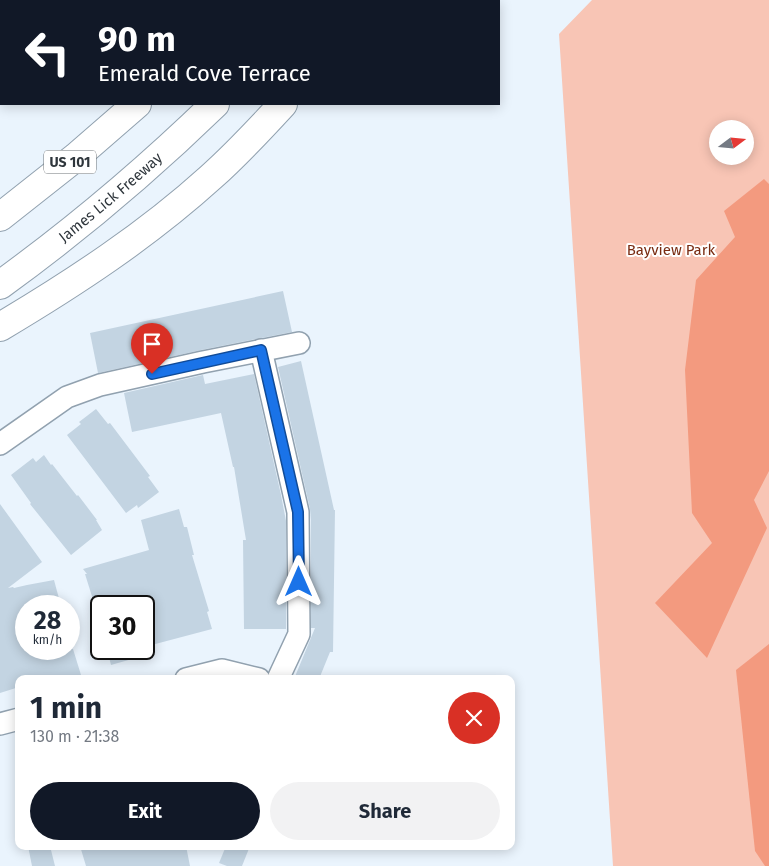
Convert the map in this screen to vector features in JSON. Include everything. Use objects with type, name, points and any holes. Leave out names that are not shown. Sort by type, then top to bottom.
[{"type":"highway","name":"US 101","points":[[0,217],[76,157],[136,105]]},
{"type":"highway","name":"James Lick Freeway","points":[[0,285],[54,246],[113,198],[214,105]]},
{"type":"highway","points":[[0,327],[82,276],[181,204],[241,148],[282,105]]},
{"type":"street","points":[[0,444],[67,397],[100,386],[299,343]]},
{"type":"street","points":[[261,350],[298,512],[299,634],[280,675]]},
{"type":"street","points":[[202,675],[222,670],[243,675]]},
{"type":"street","points":[[0,724],[15,721]]},
{"type":"green space","name":"Bayview Park","points":[[592,0],[769,0],[769,866],[613,866],[559,34]]},
{"type":"shaded area","points":[[764,179],[769,184],[769,471],[754,500],[767,528],[707,658],[655,603],[712,543],[692,513],[685,370],[696,280],[735,237],[724,211]]},
{"type":"shaded area","points":[[769,644],[769,866],[765,866],[755,851],[736,670]]},
{"type":"building","points":[[283,291],[292,332],[98,373],[90,333]]},
{"type":"building","points":[[301,361],[335,510],[333,652],[330,652],[321,675],[296,675],[315,628],[311,628],[311,520],[278,367]]},
{"type":"building","points":[[254,374],[286,521],[286,629],[244,629],[243,540],[246,540],[234,467],[221,413],[132,432],[124,393],[203,375],[205,384]]},
{"type":"building","points":[[96,409],[108,424],[110,423],[150,476],[148,477],[159,492],[138,508],[137,505],[126,513],[67,435],[81,424],[79,422]]},
{"type":"building","points":[[44,455],[78,495],[97,520],[102,530],[71,555],[30,504],[11,475],[33,458],[36,462]]},
{"type":"building","points":[[0,504],[42,562],[8,588],[54,580],[58,595],[15,595],[15,660],[76,660],[81,675],[15,675],[15,688],[0,693]]},
{"type":"building","points":[[179,509],[184,527],[187,527],[194,555],[192,555],[209,611],[207,612],[212,629],[155,644],[155,595],[92,595],[85,574],[87,574],[83,569],[149,550],[141,520]]},
{"type":"building","points":[[110,660],[128,660],[111,665]]},
{"type":"building","points":[[29,850],[51,850],[55,866],[32,866]]},
{"type":"building","points":[[81,850],[187,850],[190,866],[86,866]]},
{"type":"building","points":[[224,850],[248,850],[242,866],[227,866],[219,863]]},
{"type":"route","points":[[152,374],[261,350],[298,512],[299,582]]}]
